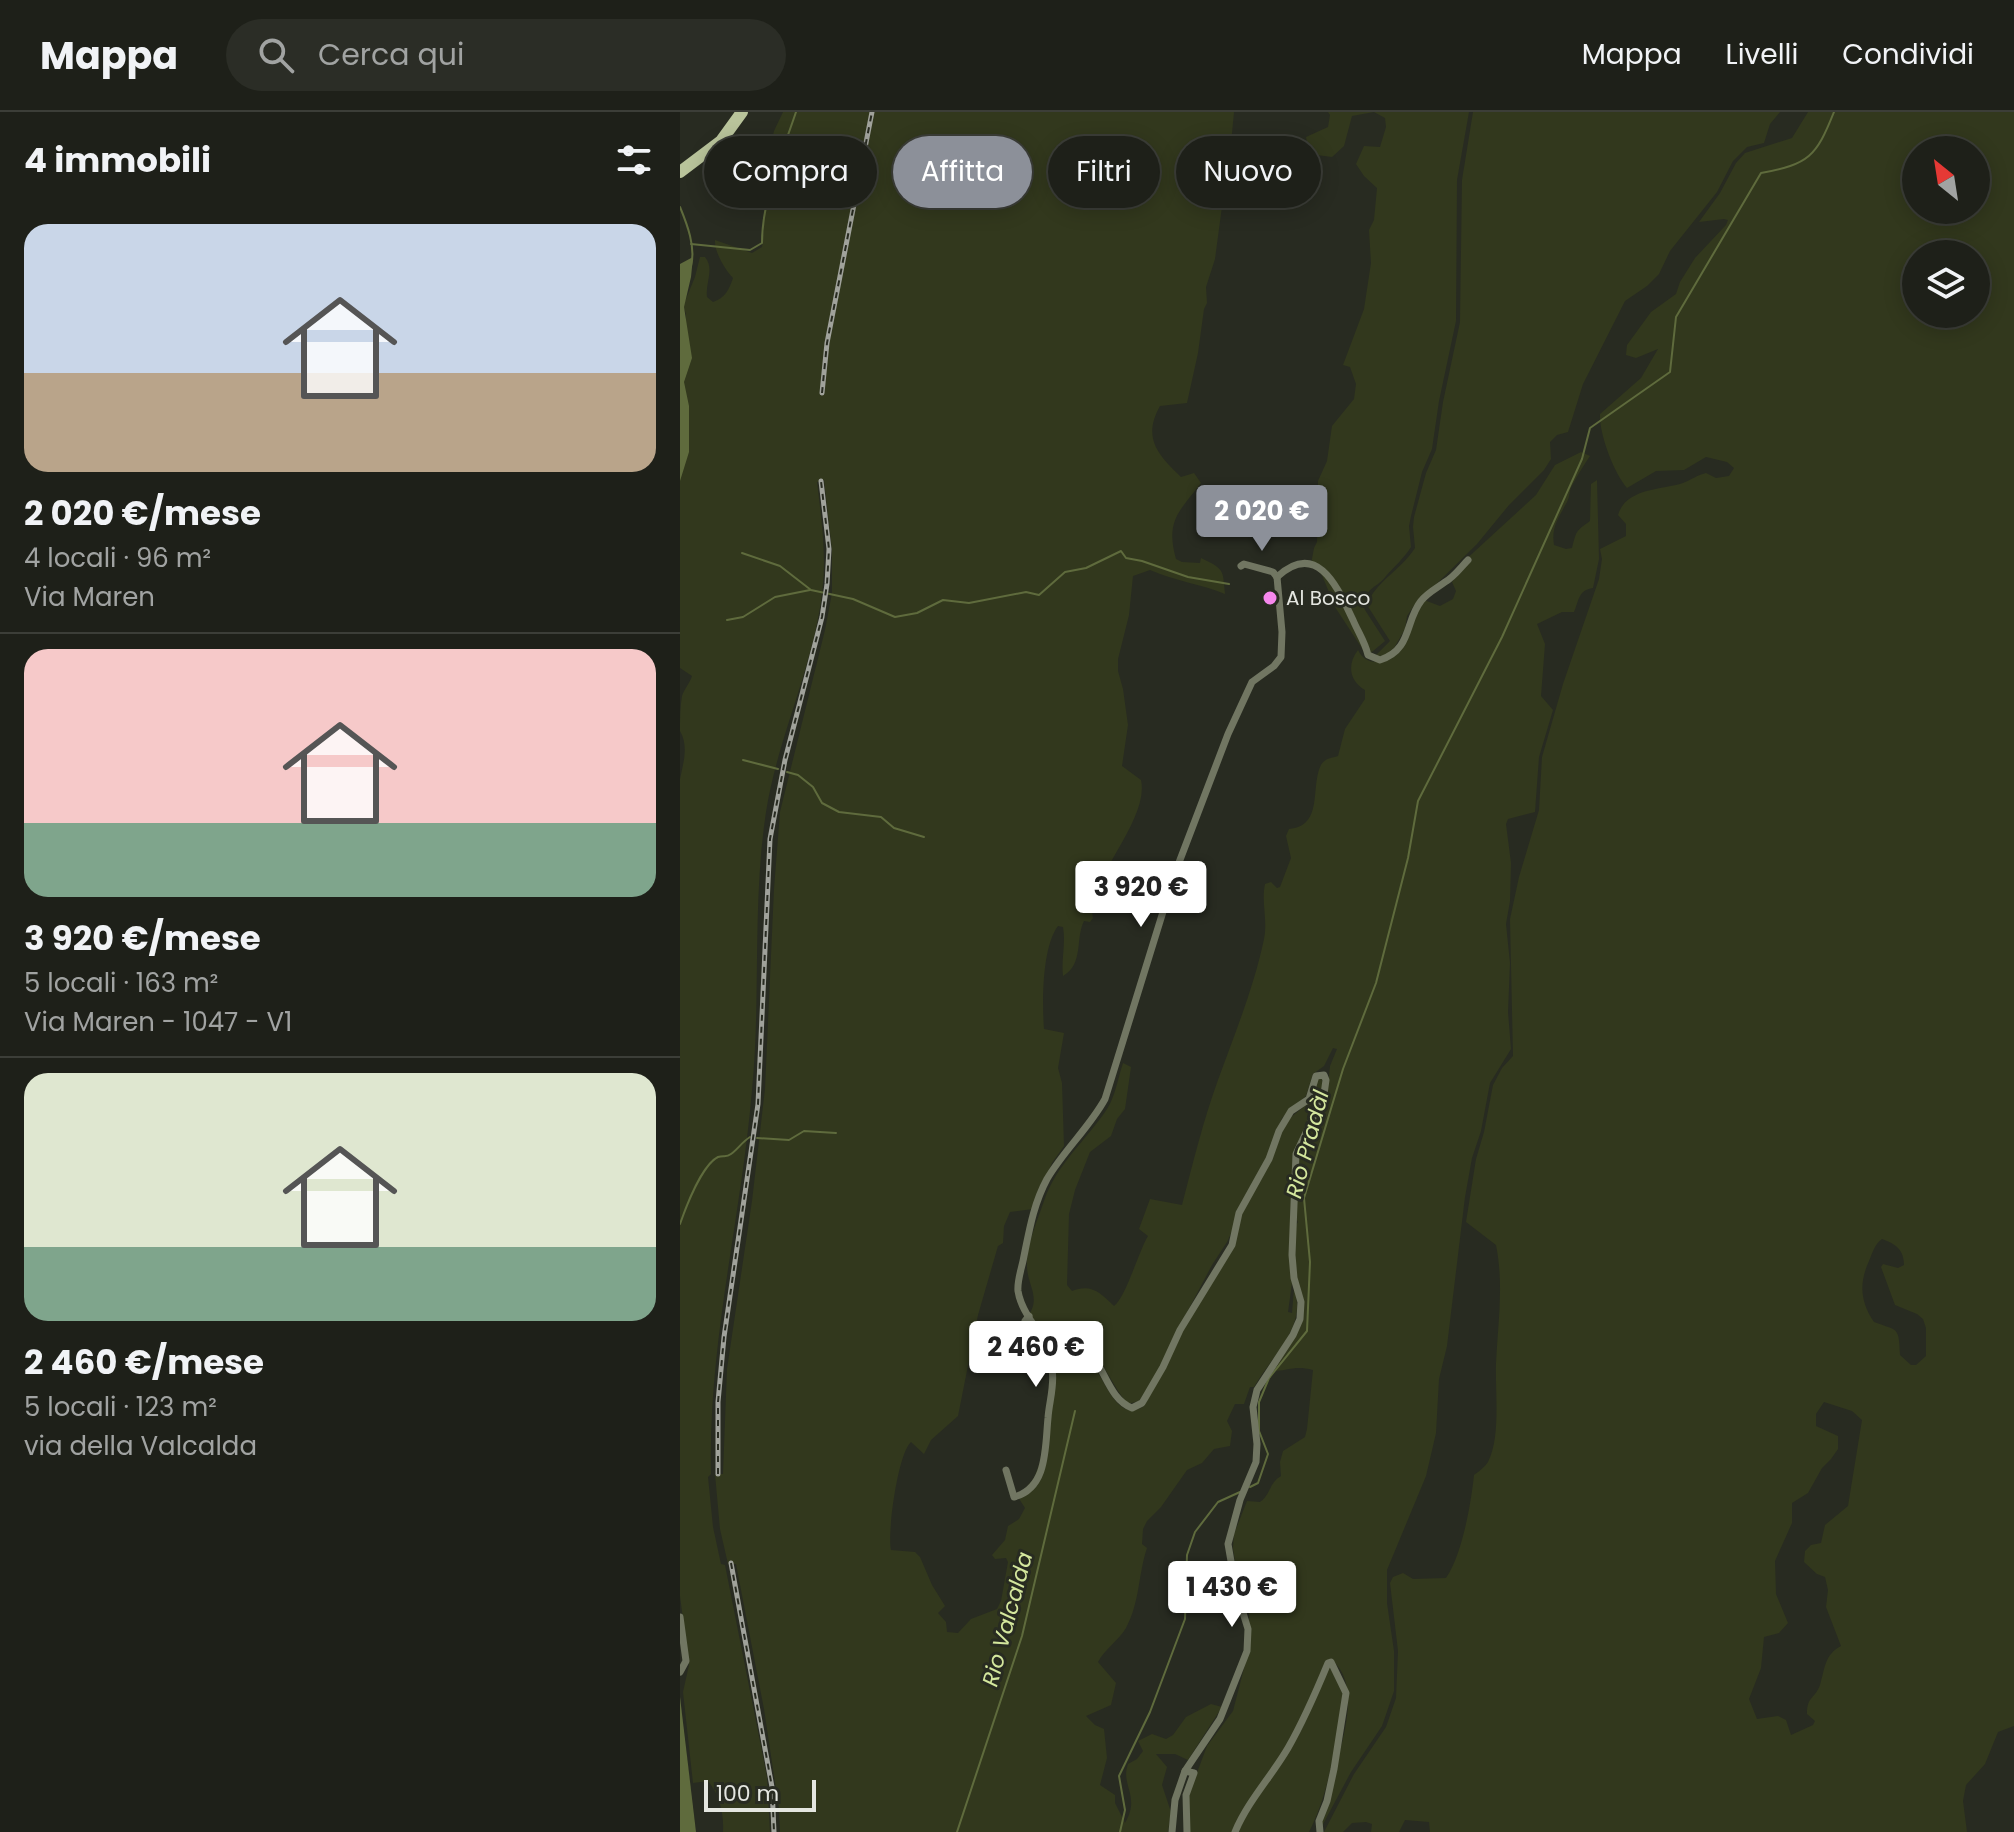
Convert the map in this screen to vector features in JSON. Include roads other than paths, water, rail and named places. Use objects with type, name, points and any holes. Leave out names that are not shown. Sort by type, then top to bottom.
[{"type":"main road","points":[[725,136],[742,112]]},
{"type":"main road","points":[[680,172],[704,154]]},
{"type":"street","points":[[1277,577],[1298,564],[1311,564],[1324,571],[1332,578],[1344,600],[1368,655],[1376,660],[1388,658],[1396,651],[1411,629],[1414,612],[1421,600],[1468,560]]},
{"type":"street","points":[[1172,1832],[1175,1800],[1185,1771],[1220,1719],[1247,1651],[1248,1629],[1236,1590],[1228,1544],[1256,1462],[1253,1407],[1257,1390],[1293,1335],[1302,1310],[1292,1255],[1296,1154],[1324,1094],[1324,1075],[1316,1076],[1309,1099],[1287,1115],[1269,1159],[1239,1213],[1232,1245],[1180,1330],[1142,1403],[1132,1408],[1122,1403],[1085,1349],[1048,1338],[1037,1329],[1018,1289],[1034,1206],[1073,1139],[1097,1114],[1105,1099],[1175,873],[1228,734],[1252,682],[1281,657],[1277,577],[1273,572],[1244,564],[1241,566]]},
{"type":"street","points":[[1006,1470],[1014,1497],[1026,1493],[1036,1482],[1045,1453],[1052,1372],[1048,1358],[1025,1321],[1029,1316]]},
{"type":"street","points":[[680,1617],[686,1661],[681,1672]]},
{"type":"street","points":[[1235,1832],[1256,1793],[1287,1750],[1331,1662],[1346,1693],[1332,1780],[1319,1821],[1320,1832]]},
{"type":"street","points":[[1185,1771],[1194,1773],[1186,1795],[1187,1832]]},
{"type":"waterway","points":[[691,244],[750,250],[762,243],[769,193],[796,112]]},
{"type":"waterway","points":[[1250,1487],[1258,1483],[1268,1454],[1259,1431],[1259,1402],[1269,1378],[1307,1331],[1310,1262],[1304,1198],[1343,1069],[1376,983],[1408,858],[1418,801],[1502,637],[1582,459],[1590,428],[1670,372],[1676,317],[1761,173],[1790,166],[1809,156],[1822,139],[1834,112]]},
{"type":"waterway","points":[[680,207],[692,243],[691,266]]},
{"type":"waterway","points":[[742,553],[780,566],[811,590],[853,599],[895,617],[917,613],[943,600],[969,603],[1026,592],[1039,595],[1065,572],[1086,568],[1121,551],[1126,558],[1188,577],[1229,584]]},
{"type":"waterway","points":[[727,620],[743,617],[775,597],[810,590]]},
{"type":"waterway","points":[[743,760],[778,769]]},
{"type":"waterway","points":[[787,772],[798,775],[813,787],[822,803],[839,812],[881,817],[894,828],[924,837]]},
{"type":"waterway","points":[[757,1138],[789,1140],[804,1131],[836,1133]]},
{"type":"waterway","points":[[680,1224],[706,1168],[718,1157],[731,1154],[750,1137]]},
{"type":"waterway","name":"Rio Valcalda","points":[[957,1832],[1022,1636],[1075,1411]]},
{"type":"waterway","name":"Rio Pradàl","points":[[1120,1832],[1125,1810],[1119,1776],[1150,1712],[1185,1619],[1187,1555],[1195,1532],[1218,1502],[1240,1492]]},
{"type":"railway","points":[[822,393],[827,343],[872,112]]},
{"type":"railway","points":[[718,1474],[718,1402],[724,1337],[758,1104],[770,839],[785,760],[822,617],[827,584],[829,549],[821,481]]},
{"type":"railway","points":[[731,1563],[772,1787],[774,1832]]},
{"type":"place","name":"Al Bosco","points":[[1270,598]]}]
